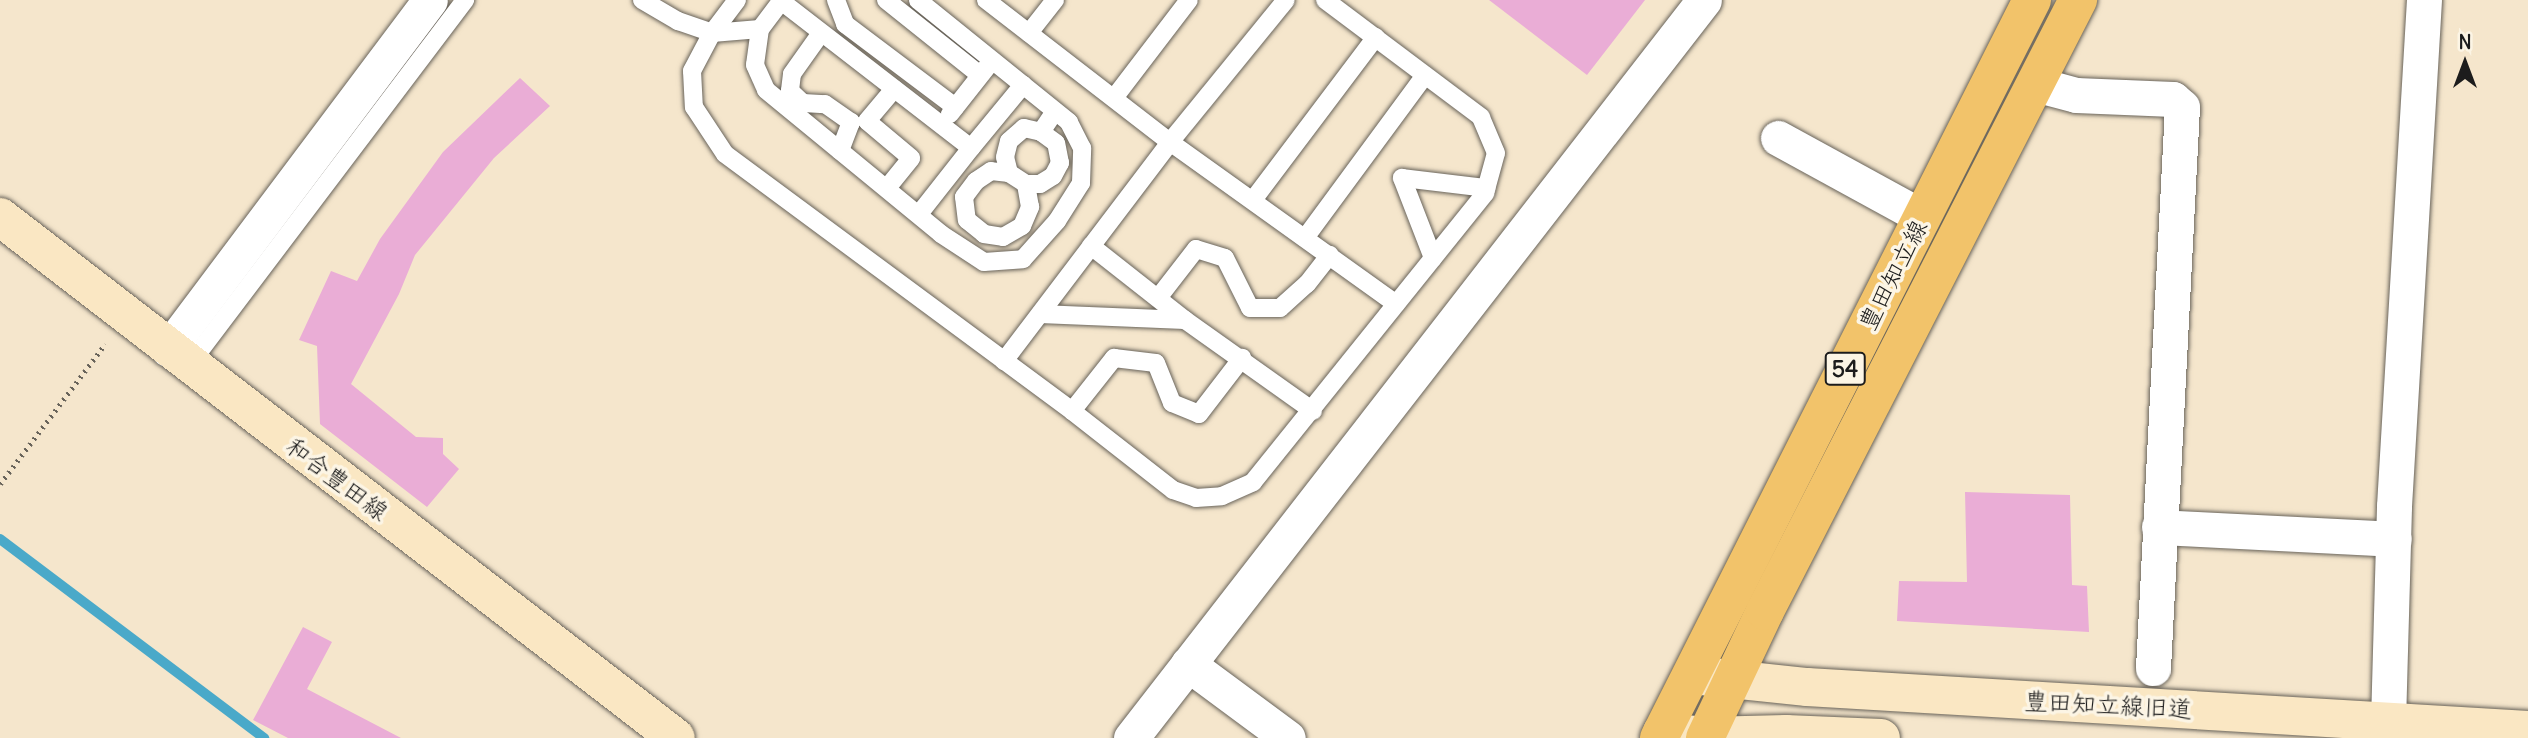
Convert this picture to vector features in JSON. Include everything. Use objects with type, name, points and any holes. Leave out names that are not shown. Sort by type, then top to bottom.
[{"type":"main road","name":"豊田知立線","points":[[1706,737],[1733,678],[2077,0]]},
{"type":"main road","name":"豊田知立線","points":[[1661,735],[1922,217],[2026,2]]},
{"type":"street","points":[[179,357],[430,0]]},
{"type":"street","points":[[1131,738],[1704,0]]},
{"type":"street","points":[[2388,722],[2394,539],[2424,0]]},
{"type":"street","points":[[2035,84],[2076,94],[2173,99],[2182,107],[2153,668]]},
{"type":"street","points":[[1778,138],[1922,217]]},
{"type":"street","name":"和合豊田線","points":[[0,217],[676,738]]},
{"type":"street","points":[[2159,527],[2394,539]]},
{"type":"street","points":[[1188,664],[1288,738]]},
{"type":"street","name":"豊田知立線旧道","points":[[1689,675],[1807,687],[2528,730]]},
{"type":"street","points":[[1661,735],[1706,737],[1786,734],[1881,738]]},
{"type":"lane","points":[[179,357],[465,0]]},
{"type":"lane","points":[[642,0],[678,21],[712,33],[760,29]]},
{"type":"lane","points":[[737,0],[712,33],[692,71],[694,107],[725,154],[1072,411],[1172,490],[1196,498],[1222,496],[1253,482],[1313,411],[1486,188],[1496,153],[1481,117],[1325,0]]},
{"type":"lane","points":[[836,0],[845,24],[956,107]]},
{"type":"lane","points":[[886,0],[980,75]]},
{"type":"lane","points":[[918,0],[1069,122],[1082,148],[1081,183],[1057,221],[1023,259],[984,262],[941,234],[765,90],[755,65],[760,29],[782,1],[971,148]]},
{"type":"lane","points":[[1029,33],[1055,0]]},
{"type":"lane","points":[[1114,98],[1189,0]]},
{"type":"lane","points":[[1004,361],[1170,142],[1286,0]]},
{"type":"lane","points":[[995,3],[1029,33],[1170,142],[1396,304]]},
{"type":"lane","points":[[821,33],[792,74],[790,91],[803,103],[825,104],[851,122],[840,150]]},
{"type":"lane","points":[[1253,201],[1376,37]]},
{"type":"lane","points":[[941,125],[992,60]]},
{"type":"lane","points":[[1305,238],[1425,75]]},
{"type":"lane","points":[[919,214],[1023,85]]},
{"type":"lane","points":[[887,188],[911,158],[867,121],[894,89]]},
{"type":"lane","points":[[1041,132],[1055,111]]},
{"type":"lane","points":[[1009,173],[1005,157],[1009,141],[1024,128],[1041,132],[1056,143],[1060,163],[1053,176],[1040,184],[1026,184],[1009,173],[991,171],[976,181],[964,197],[967,220],[984,234],[1003,237],[1022,226],[1030,206],[1026,184]]},
{"type":"lane","points":[[1433,258],[1402,178],[1486,188]]},
{"type":"lane","points":[[1022,226],[1041,239]]},
{"type":"lane","points":[[1091,246],[1185,320],[1313,411]]},
{"type":"lane","points":[[1158,298],[1196,249],[1224,258],[1250,308],[1280,308],[1307,284],[1330,255]]},
{"type":"lane","points":[[1040,314],[1185,320]]},
{"type":"lane","points":[[1072,411],[1114,358],[1156,363],[1172,403],[1199,414],[1242,358]]},
{"type":"path","points":[[0,484],[127,315]]},
{"type":"building","points":[[1489,0],[1645,0],[1587,75]]},
{"type":"building","points":[[520,78],[550,106],[494,158],[415,255],[399,294],[351,384],[416,437],[443,438],[443,454],[459,469],[427,507],[320,424],[317,346],[299,340],[331,271],[357,281],[380,239],[443,152]]},
{"type":"building","points":[[1965,492],[2070,495],[2072,585],[2087,586],[2089,632],[1897,621],[1899,581],[1967,582]]},
{"type":"building","points":[[303,627],[332,642],[307,689],[401,738],[288,738],[253,720]]},
{"type":"waterway","points":[[0,539],[264,738]]}]
